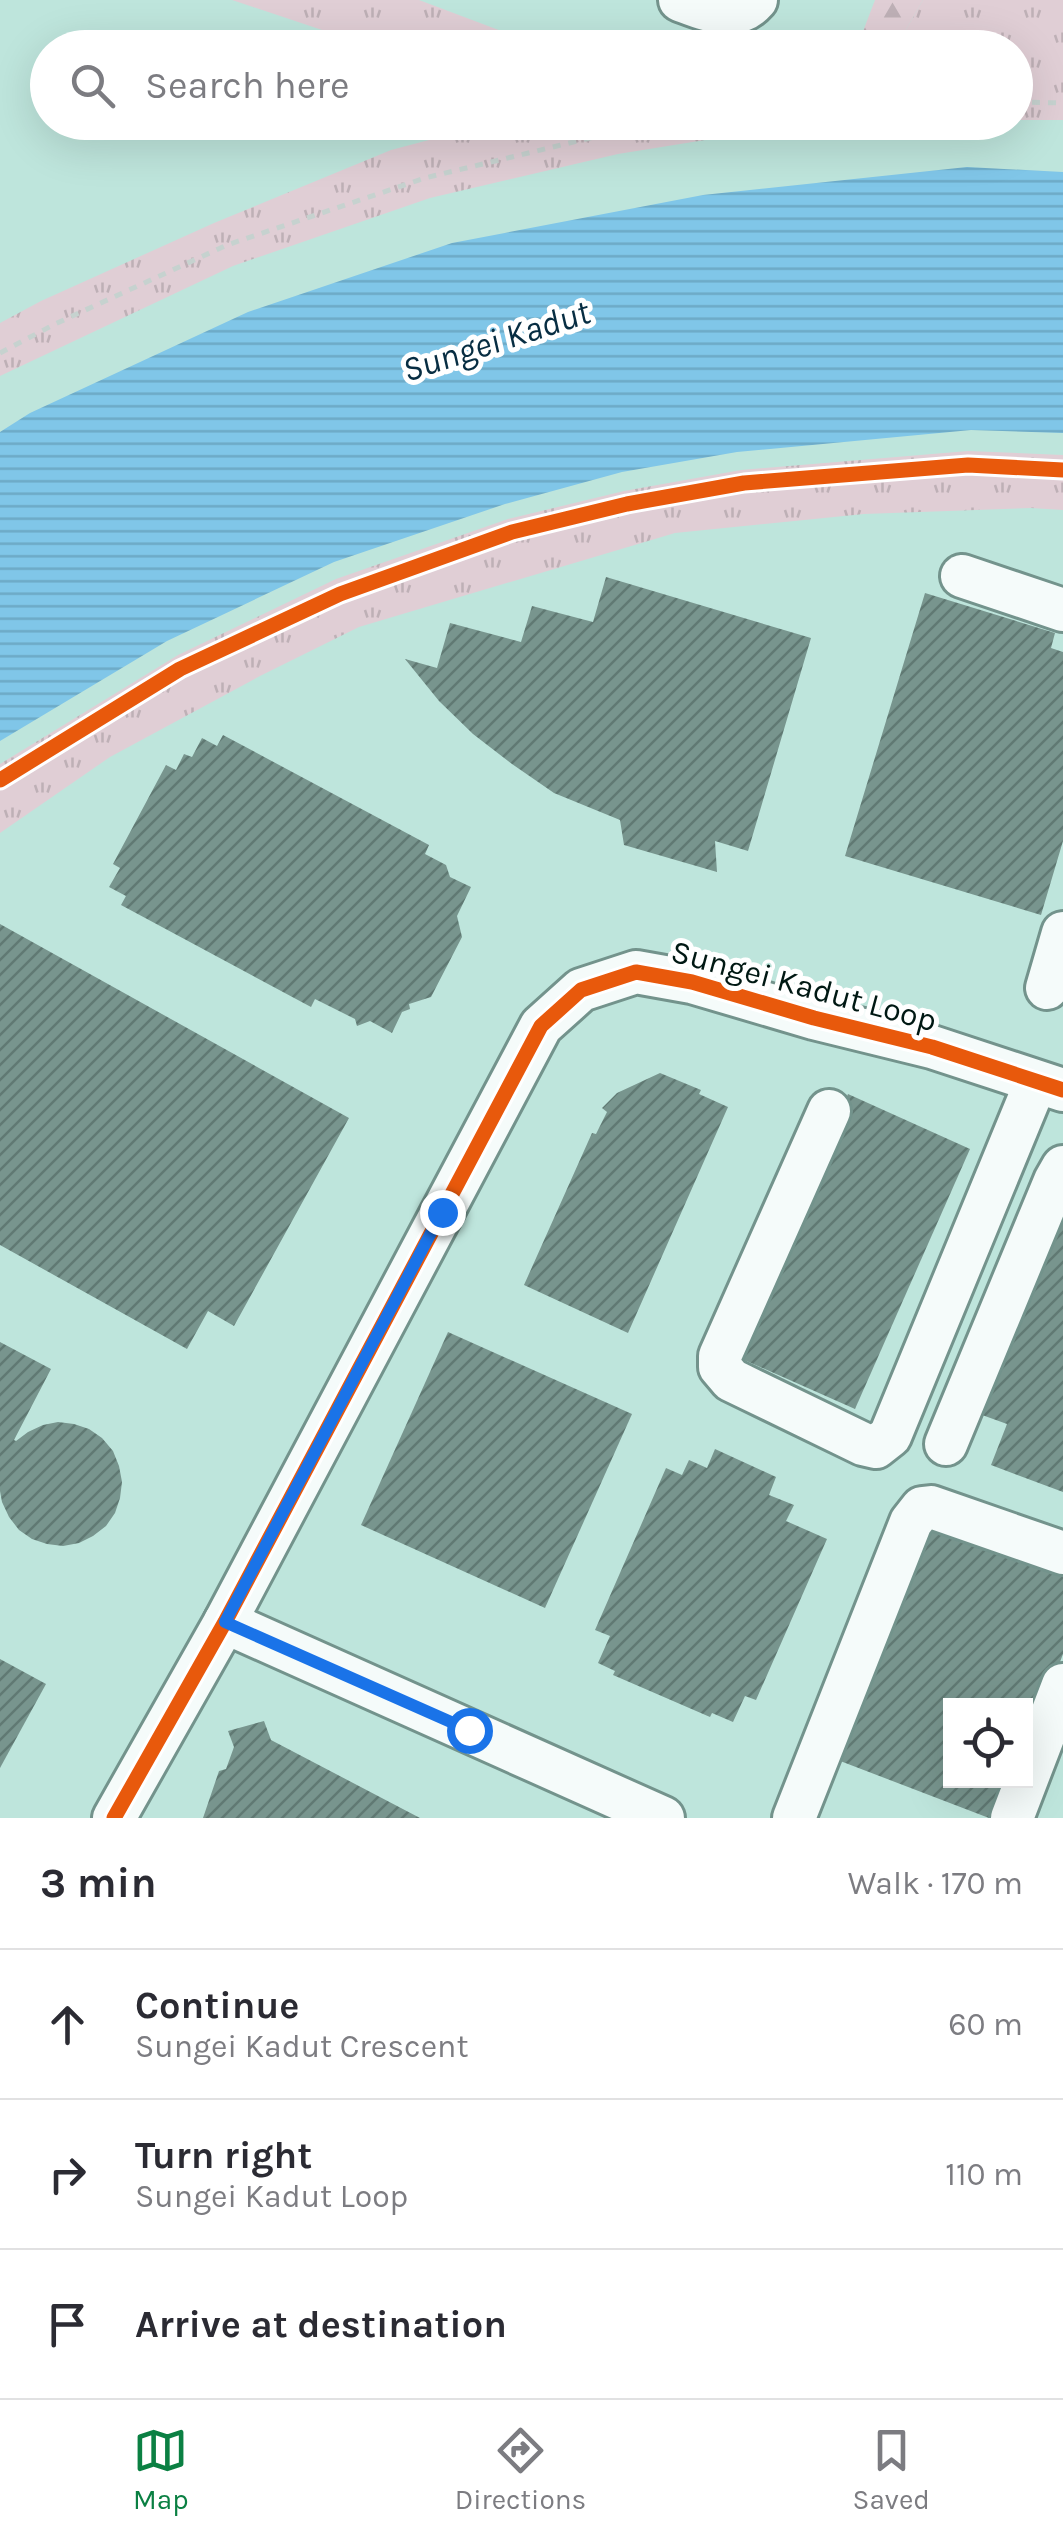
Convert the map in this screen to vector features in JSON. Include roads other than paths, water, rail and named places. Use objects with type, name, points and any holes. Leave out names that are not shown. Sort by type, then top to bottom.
[{"type":"street","points":[[680,0],[716,14],[750,6],[756,0]]},
{"type":"street","points":[[962,576],[1063,610]]},
{"type":"street","points":[[1047,988],[1063,932]]},
{"type":"street","name":"Sungei Kadut Loop","points":[[114,1818],[225,1622],[541,1026],[581,990],[636,972],[692,982],[932,1048],[1050,1086]]},
{"type":"street","points":[[830,1110],[720,1356],[720,1367],[731,1380],[863,1444],[876,1446],[890,1436],[1050,1086]]},
{"type":"street","points":[[946,1444],[1060,1177]]},
{"type":"street","points":[[803,1816],[912,1522],[922,1508],[931,1507],[1063,1553]]},
{"type":"street","points":[[225,1622],[663,1818]]},
{"type":"street","points":[[1012,1818],[1063,1685]]},
{"type":"water","name":"Sungei Kadut","points":[[967,167],[1063,172],[1063,433],[971,430],[737,452],[622,472],[505,504],[334,562],[167,641],[0,741],[0,432],[30,413],[248,312],[452,243],[703,195]]}]
